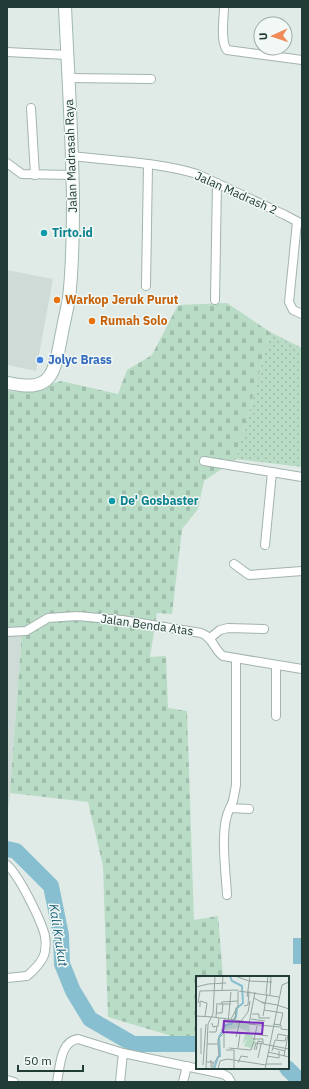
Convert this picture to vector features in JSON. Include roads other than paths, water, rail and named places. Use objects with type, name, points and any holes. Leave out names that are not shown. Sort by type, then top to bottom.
[{"type":"street","name":"Jalan Madrasah Raya","points":[[7,383],[27,386],[46,380],[53,370],[68,298],[73,245],[72,156],[65,7]]},
{"type":"street","points":[[224,7],[223,40],[224,47],[227,50],[302,60]]},
{"type":"street","points":[[7,52],[67,54]]},
{"type":"street","points":[[68,78],[151,78]]},
{"type":"street","points":[[31,108],[35,175]]},
{"type":"street","name":"Jalan Madrash 2","points":[[72,156],[184,170],[197,174],[299,223]]},
{"type":"street","points":[[7,163],[22,174],[72,175]]},
{"type":"street","points":[[146,286],[148,165]]},
{"type":"street","points":[[216,183],[216,300]]},
{"type":"street","points":[[299,223],[289,302],[293,310],[302,314]]},
{"type":"street","points":[[204,461],[302,477]]},
{"type":"street","points":[[265,545],[272,472]]},
{"type":"street","points":[[234,564],[249,575],[302,571]]},
{"type":"street","name":"Jalan Benda Atas","points":[[7,632],[26,630],[48,618],[77,616],[122,620],[191,630],[204,634],[210,638],[222,656],[302,668]]},
{"type":"street","points":[[210,638],[220,630],[228,628],[264,629]]},
{"type":"street","points":[[227,895],[224,829],[226,817],[233,801],[236,785],[236,659]]},
{"type":"street","points":[[276,665],[276,716]]},
{"type":"street","points":[[230,808],[250,809]]},
{"type":"street","points":[[7,865],[20,882],[40,921],[46,941],[44,957],[33,971],[27,976],[7,978]]},
{"type":"street","points":[[57,1082],[65,1048],[68,1043],[74,1039],[123,1053],[196,1068]]},
{"type":"street","points":[[120,1082],[123,1053]]},
{"type":"street","points":[[183,1082],[187,1066]]},
{"type":"street","points":[[200,1069],[223,1074],[228,1077],[231,1082]]},
{"type":"street","points":[[7,1080],[14,1082]]},
{"type":"water","points":[[293,938],[302,938],[302,964],[293,964]]},
{"type":"waterway","name":"Kali Krukut","points":[[7,849],[16,851],[51,886],[61,935],[62,964],[73,991],[90,1019],[133,1044],[196,1044]]},
{"type":"waterway","name":"Kali Krukut","points":[[288,1069],[301,1082]]},
{"type":"place","name":"Tirto.id","points":[[44,233]]},
{"type":"place","name":"Warkop Jeruk Purut","points":[[57,300]]},
{"type":"place","name":"Rumah Solo","points":[[92,321]]},
{"type":"place","name":"Jolyc Brass","points":[[40,360]]},
{"type":"place","name":"De' Gosbaster","points":[[112,501]]}]
